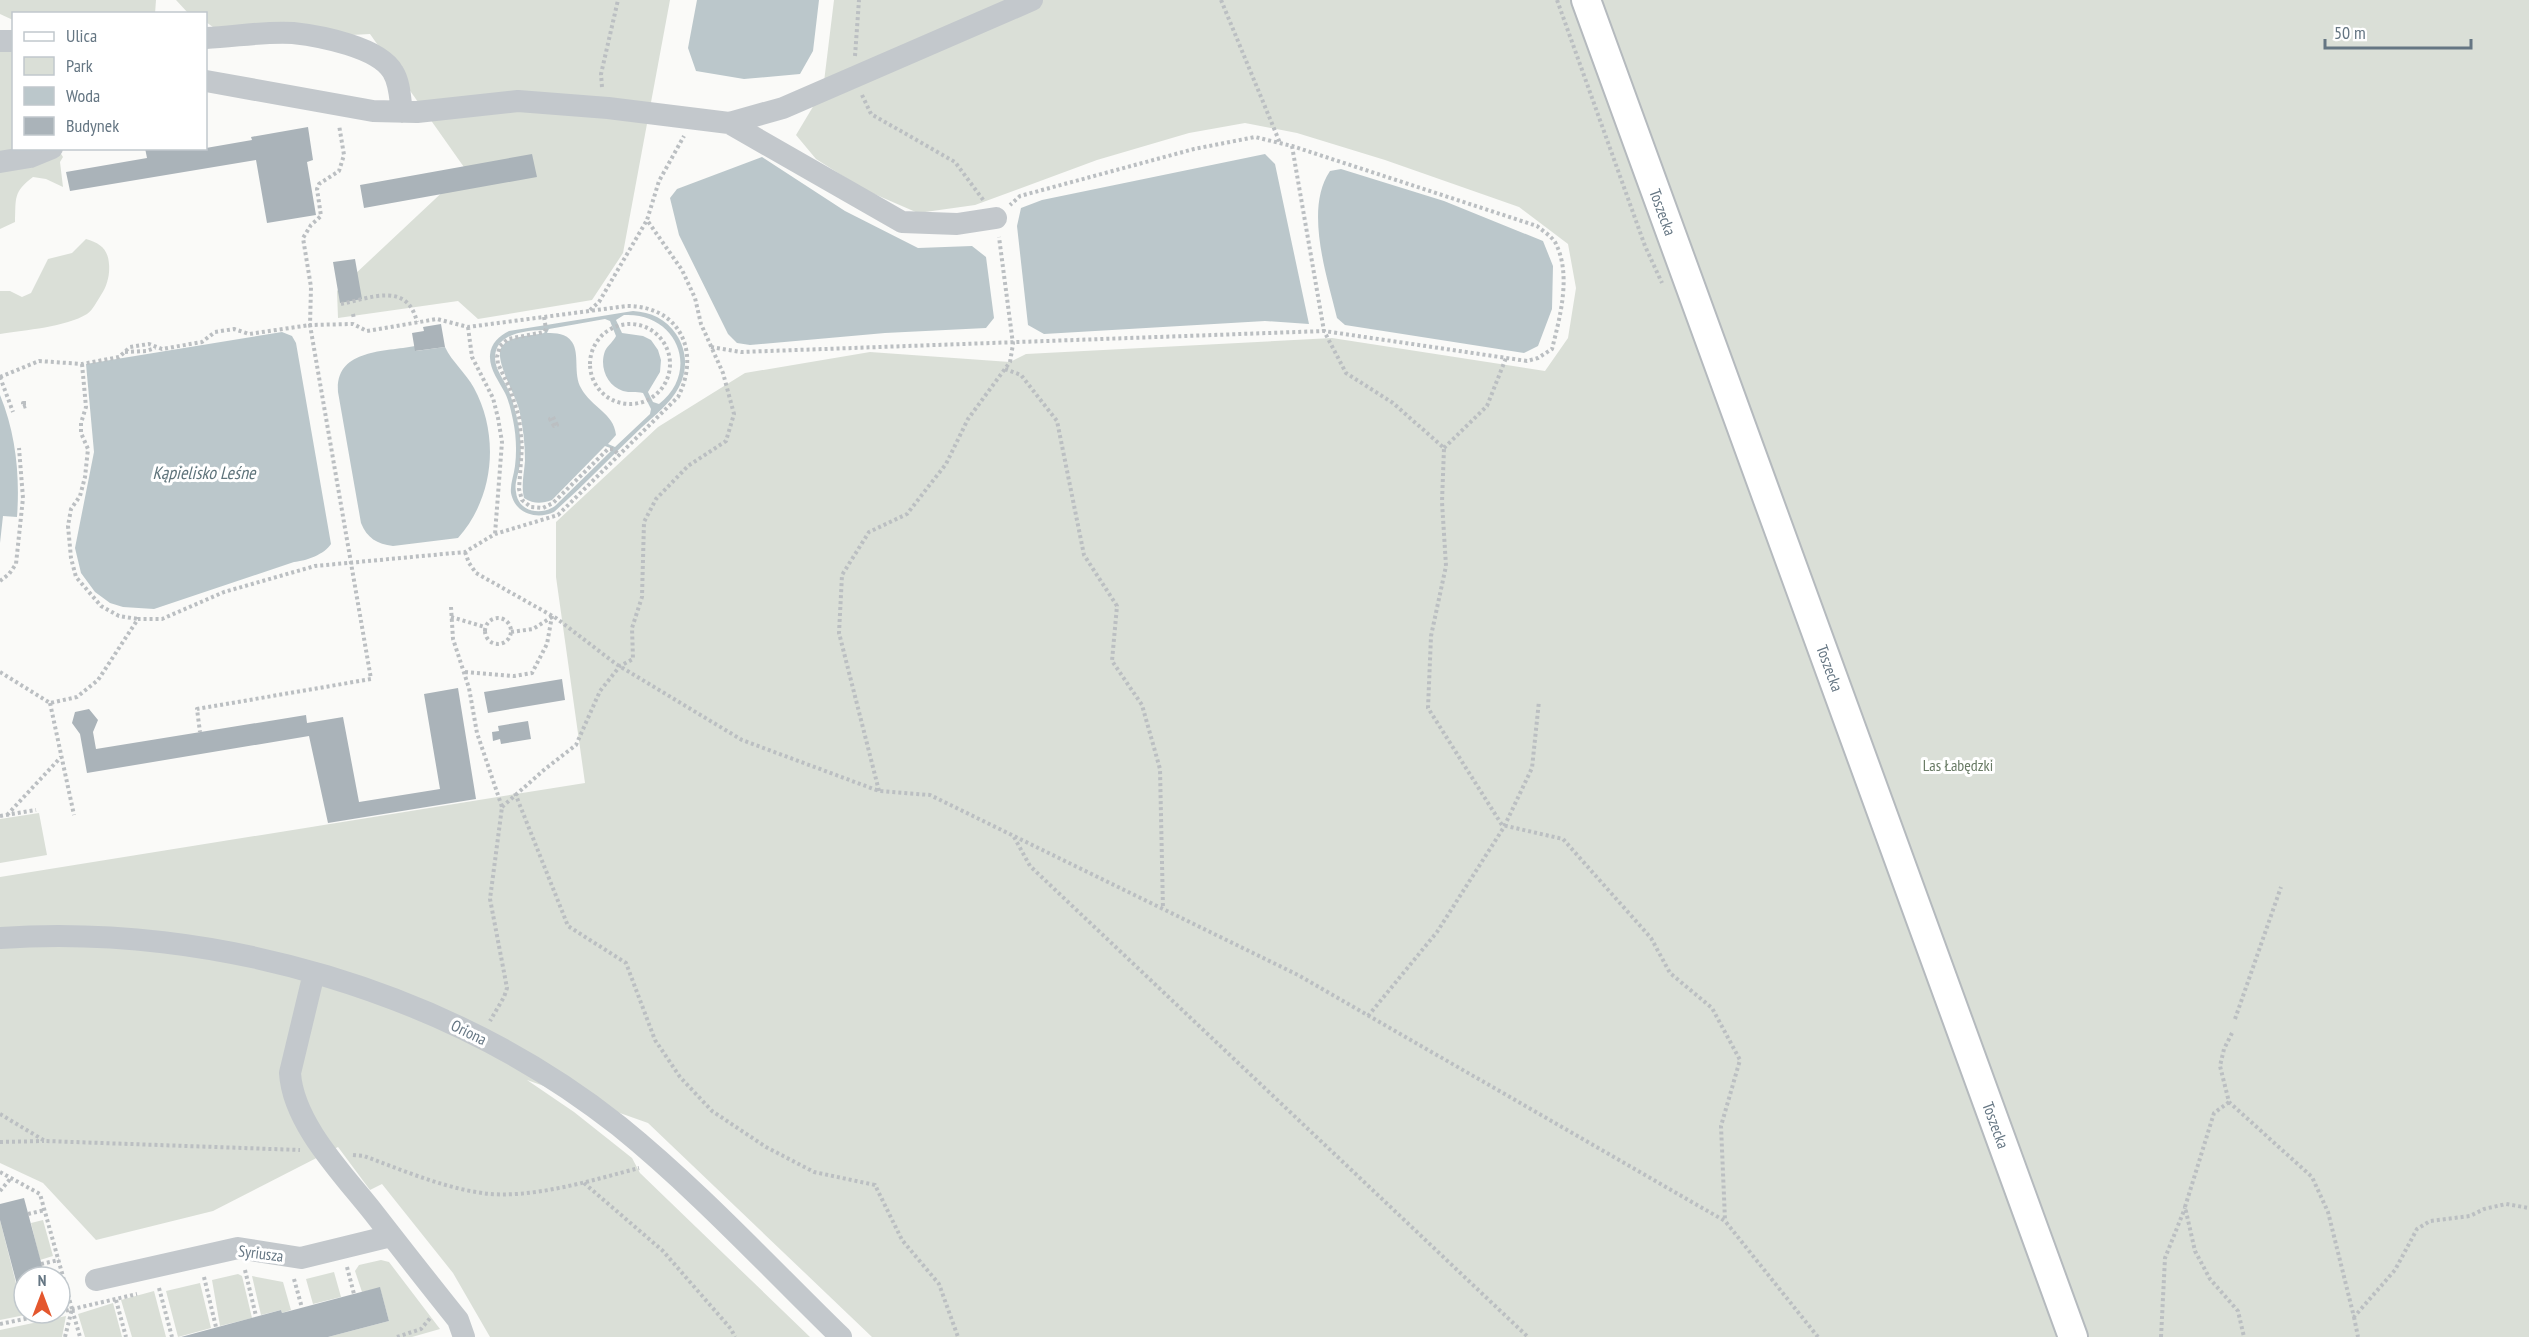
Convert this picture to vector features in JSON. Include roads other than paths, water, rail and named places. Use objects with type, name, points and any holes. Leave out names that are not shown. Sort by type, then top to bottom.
[{"type":"main road","name":"Toszecka","points":[[1586,0],[2073,1337]]},
{"type":"street","points":[[207,81],[346,107],[402,112],[518,101],[608,108],[729,123],[783,108],[1032,0]]},
{"type":"street","points":[[207,38],[292,33],[344,43],[376,56],[389,66],[398,83],[402,112]]},
{"type":"street","points":[[729,123],[902,222],[957,224],[996,218]]},
{"type":"street","points":[[0,162],[30,157],[47,150]]},
{"type":"street","name":"Oriona","points":[[0,938],[62,935],[141,940],[229,954],[314,973],[383,995],[451,1023],[525,1062],[570,1090],[659,1160],[841,1337]]},
{"type":"street","points":[[314,973],[292,1060],[291,1086],[294,1098],[325,1152],[458,1320],[464,1337]]},
{"type":"street","name":"Syriusza","points":[[96,1280],[227,1249],[249,1249],[301,1258],[391,1236]]},
{"type":"water","points":[[697,0],[819,0],[813,51],[800,74],[744,79],[696,71],[688,48]]},
{"type":"water","points":[[1265,154],[1275,164],[1309,324],[1265,321],[1044,334],[1028,325],[1017,226],[1021,208],[1042,200]]},
{"type":"water","points":[[762,157],[845,211],[918,248],[972,246],[986,257],[994,318],[986,328],[885,333],[750,345],[737,343],[728,334],[679,235],[670,198],[677,189]]},
{"type":"water","points":[[1341,169],[1444,201],[1543,241],[1553,266],[1552,309],[1538,346],[1524,353],[1345,325],[1337,318],[1320,243],[1318,223],[1322,187],[1330,171]]},
{"type":"water","points":[[633,311],[658,317],[668,324],[680,340],[684,353],[684,374],[672,398],[565,502],[554,512],[547,514],[534,515],[522,510],[513,500],[511,493],[516,454],[514,425],[508,399],[490,360],[492,347],[496,340],[509,331]],"holes":[[[624,315],[642,317],[658,323],[669,333],[677,346],[680,361],[679,376],[672,391],[659,404],[653,402],[648,392],[660,372],[661,360],[658,350],[651,340],[643,336],[622,333],[616,320]],[[605,319],[610,321],[616,336],[603,357],[606,375],[617,389],[643,393],[651,409],[650,414],[615,447],[608,444],[616,435],[611,421],[581,388],[577,377],[576,352],[572,342],[564,335],[547,333],[549,329]],[[546,330],[544,333],[509,341],[501,348],[500,354],[522,422],[525,454],[524,498],[538,503],[552,500],[605,446],[613,449],[555,506],[543,511],[526,508],[518,499],[516,482],[521,458],[519,429],[509,391],[495,360],[500,343],[512,335],[526,331]]]},
{"type":"water","name":"Kąpielisko Leśne","points":[[282,332],[292,336],[296,343],[331,544],[320,554],[309,559],[154,609],[123,607],[110,603],[95,592],[81,573],[75,548],[94,452],[86,364]]},
{"type":"water","points":[[415,346],[416,351],[445,347],[471,383],[488,426],[489,466],[486,486],[479,504],[470,522],[458,538],[393,546],[373,539],[366,533],[361,523],[338,392],[339,378],[344,368],[353,360],[364,355]]},
{"type":"water","points":[[0,395],[10,425],[16,455],[18,486],[17,517],[3,516],[0,543]]},
{"type":"park label","name":"Las Łabędzki","points":[[1958,765]]}]
